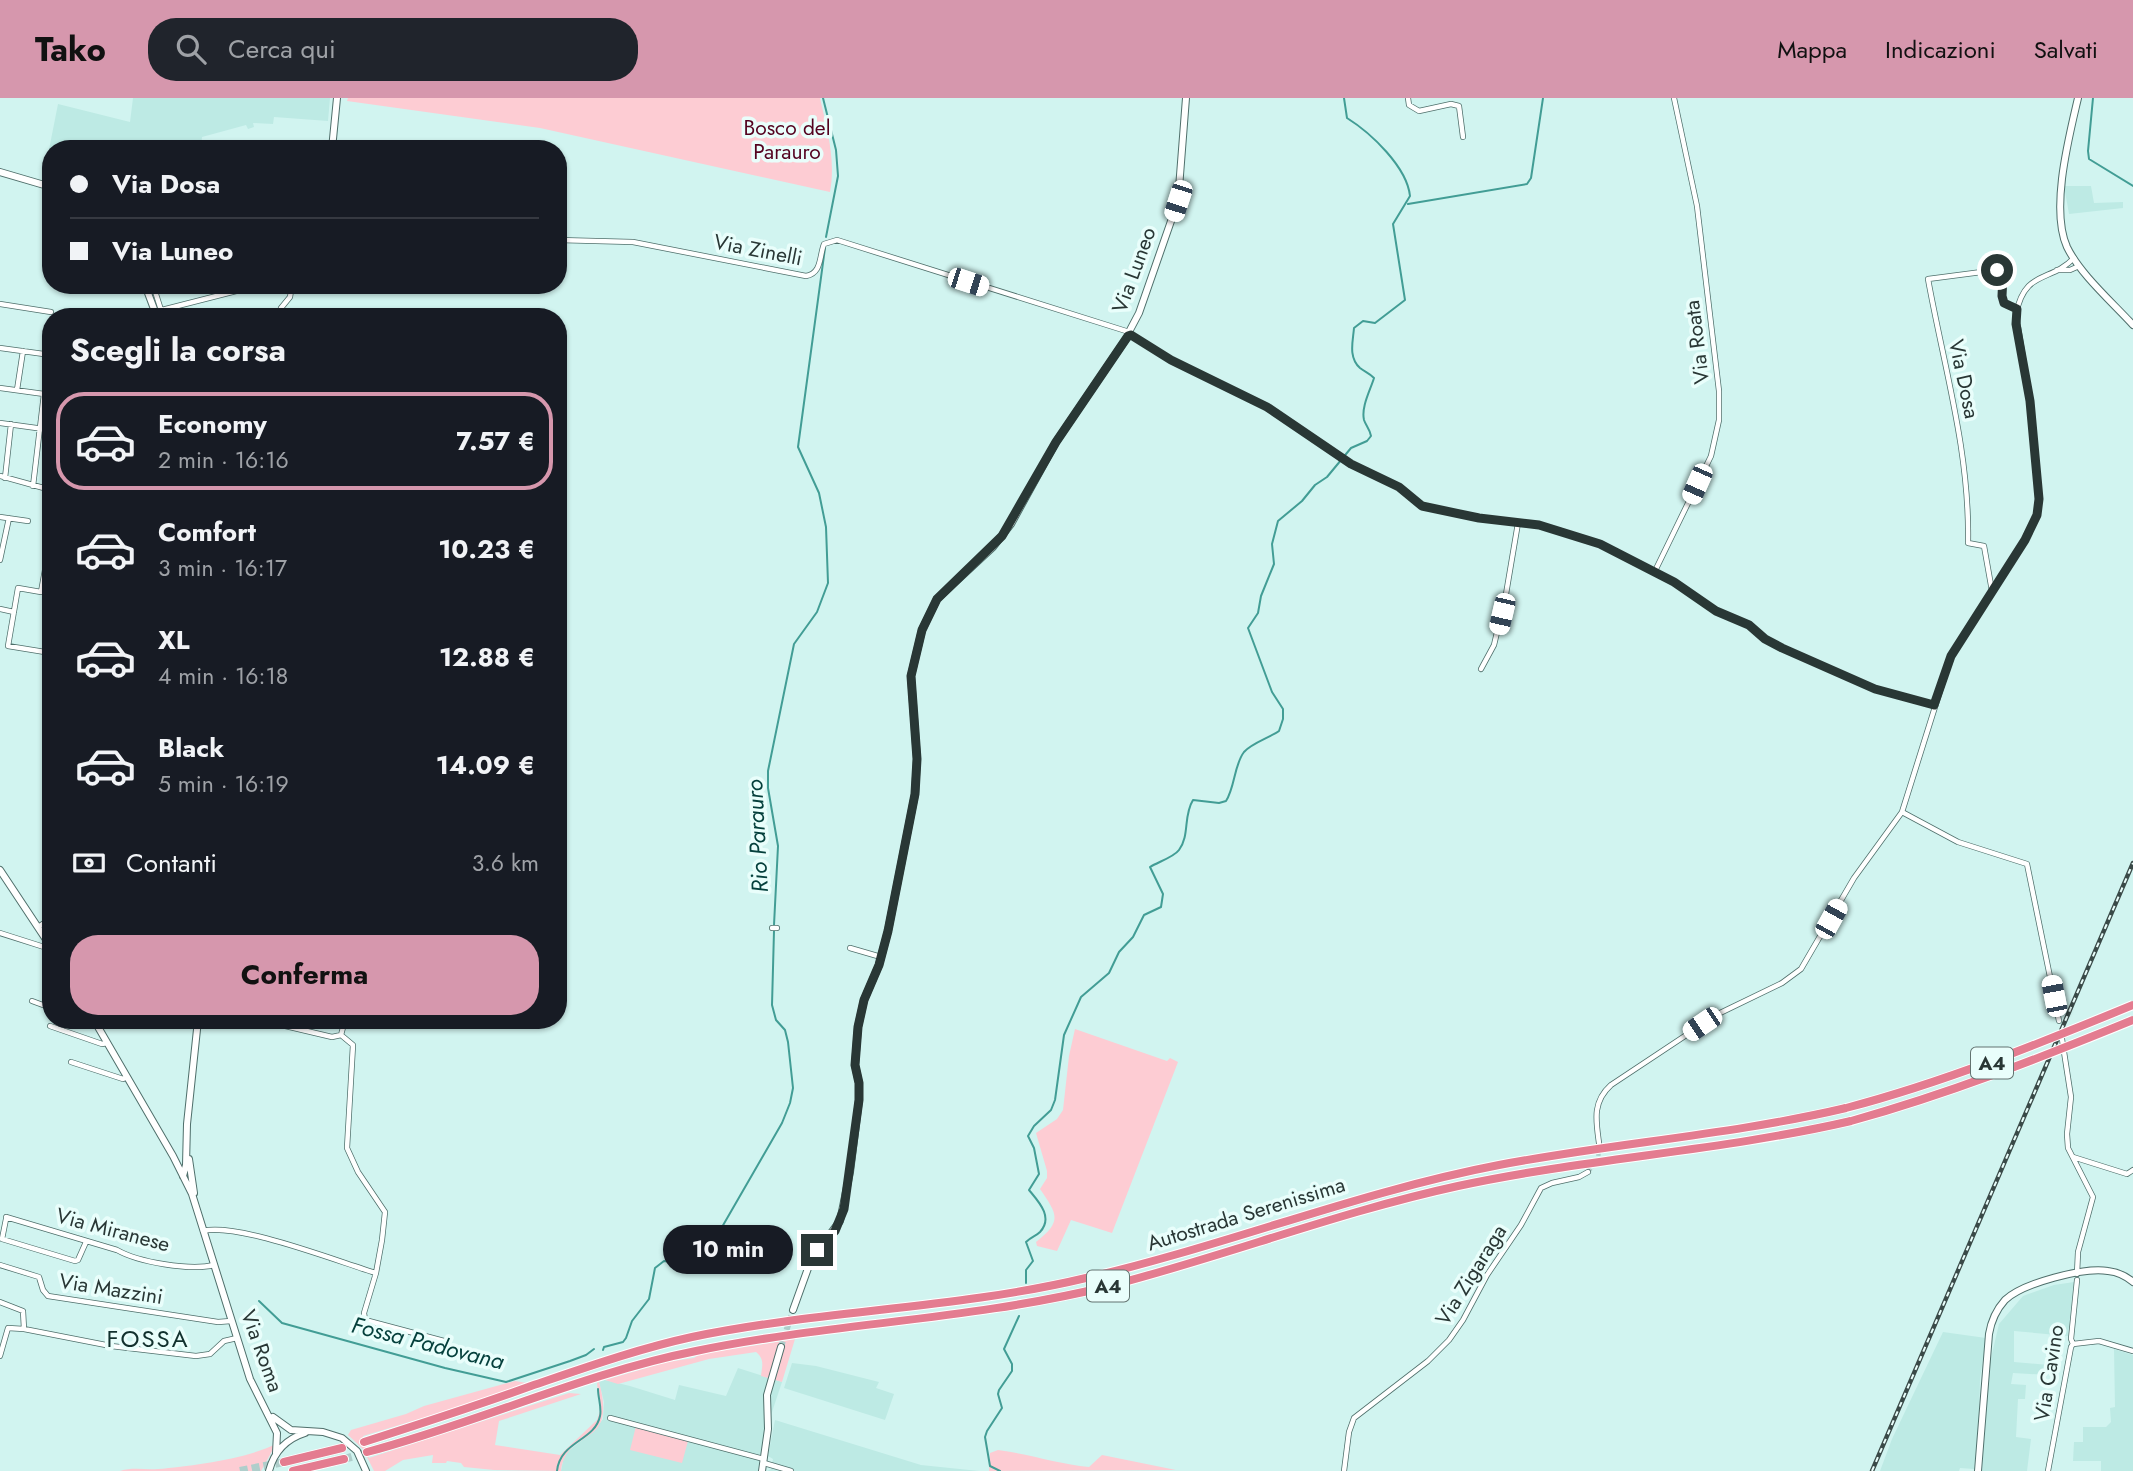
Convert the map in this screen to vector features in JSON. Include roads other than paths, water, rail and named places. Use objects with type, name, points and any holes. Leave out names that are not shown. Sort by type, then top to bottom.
[{"type":"highway","name":"Autostrada Serenissima","points":[[364,1442],[588,1367],[692,1337],[754,1326],[971,1300],[1029,1290],[1147,1262],[1367,1196],[1447,1175],[1564,1154],[1760,1127],[1846,1108],[1940,1082],[2133,1005]]},
{"type":"highway","name":"Autostrada Serenissima","points":[[367,1452],[431,1434],[629,1368],[694,1351],[1051,1299],[1156,1273],[1319,1223],[1458,1186],[1772,1138],[1850,1121],[1986,1079],[2133,1020]]},
{"type":"highway","points":[[284,1462],[342,1448]]},
{"type":"highway","points":[[293,1471],[344,1459]]},
{"type":"street","points":[[333,140],[337,98]]},
{"type":"street","name":"Via Luneo","points":[[793,1310],[811,1260],[835,1231],[844,1209],[859,1100],[855,1065],[858,1027],[894,906],[917,780],[911,676],[922,630],[937,599],[987,553],[1007,530],[1056,442],[1129,333],[1139,313],[1178,201],[1186,98]]},
{"type":"street","points":[[1408,98],[1409,105],[1419,111],[1451,104],[1459,106],[1463,137]]},
{"type":"street","name":"Via Roata","points":[[1655,571],[1711,456],[1719,413],[1719,391],[1700,229],[1690,165],[1674,98]]},
{"type":"street","points":[[2078,98],[2062,185],[2063,233],[2080,266],[2133,325]]},
{"type":"street","points":[[0,172],[42,184]]},
{"type":"street","name":"Via Zinelli","points":[[567,240],[633,242],[806,276],[815,273],[818,268],[824,244],[837,240],[1129,333]]},
{"type":"street","points":[[2057,271],[2074,258]]},
{"type":"street","points":[[1599,1143],[1597,1104],[1606,1089],[1710,1019],[1795,975],[1808,960],[1854,878],[1902,812],[1951,656],[2033,526],[2039,508],[2030,401],[2016,324],[2018,302],[2028,285],[2041,276],[2080,266]]},
{"type":"street","name":"Via Dosa","points":[[1992,592],[1984,546],[1968,543],[1968,489],[1960,434],[1928,279],[1999,271],[2003,275],[2004,303],[2017,309]]},
{"type":"street","points":[[175,308],[226,294]]},
{"type":"street","points":[[281,308],[290,294]]},
{"type":"street","points":[[0,304],[42,311]]},
{"type":"street","points":[[1129,333],[1171,360],[1261,404],[1343,459],[1399,487],[1425,507],[1479,518],[1539,525],[1600,544],[1655,571],[1688,590],[1716,611],[1749,625],[1768,641],[1791,653],[1875,689],[1934,705]]},
{"type":"street","points":[[0,348],[42,354]]},
{"type":"street","points":[[17,390],[23,351]]},
{"type":"street","points":[[0,388],[42,394]]},
{"type":"street","points":[[33,486],[42,412]]},
{"type":"street","points":[[0,423],[40,429]]},
{"type":"street","points":[[11,425],[2,477],[42,488]]},
{"type":"street","points":[[0,517],[28,521]]},
{"type":"street","points":[[0,561],[9,518]]},
{"type":"street","points":[[1481,669],[1494,645],[1518,523]]},
{"type":"street","points":[[42,589],[41,592],[18,588],[8,646],[42,652]]},
{"type":"street","points":[[0,609],[14,612]]},
{"type":"street","points":[[1902,812],[1958,842],[2027,864],[2059,1021]]},
{"type":"street","points":[[0,870],[42,933]]},
{"type":"street","points":[[38,927],[42,924]]},
{"type":"street","points":[[0,933],[42,946]]},
{"type":"street","points":[[850,948],[881,957]]},
{"type":"street","points":[[32,1001],[42,1005]]},
{"type":"street","points":[[59,1029],[102,1044],[107,1043]]},
{"type":"street","name":"Via Miranese","points":[[99,1029],[183,1176],[196,1206],[225,1298]]},
{"type":"street","name":"Via Miranese","points":[[183,1176],[197,1029]]},
{"type":"street","points":[[298,1029],[332,1037],[341,1035]]},
{"type":"street","points":[[341,1035],[343,1029]]},
{"type":"street","points":[[341,1035],[353,1045],[347,1148],[358,1172],[385,1212],[376,1273],[364,1313],[365,1320],[444,1341]]},
{"type":"street","name":"Via Cavino","points":[[2048,1471],[2073,1344],[2071,1339],[2078,1252],[2093,1197],[2072,1157],[2067,1134],[2071,1097],[2062,1040]]},
{"type":"street","points":[[71,1062],[122,1079],[127,1077]]},
{"type":"street","name":"Via Miranese","points":[[187,1140],[196,1206]]},
{"type":"street","points":[[2072,1157],[2127,1174],[2133,1170]]},
{"type":"street","points":[[176,1162],[182,1163],[186,1158]]},
{"type":"street","name":"Via Zigaraga","points":[[1345,1471],[1352,1421],[1360,1412],[1428,1361],[1449,1340],[1541,1188],[1588,1172]]},
{"type":"street","name":"Via Miranese","points":[[86,1242],[75,1261],[2,1239],[6,1218],[117,1250],[130,1257],[164,1264],[214,1265]]},
{"type":"street","points":[[203,1231],[241,1233],[376,1273]]},
{"type":"street","name":"Via Mazzini","points":[[0,1265],[39,1277],[48,1296],[218,1322],[232,1321]]},
{"type":"street","points":[[1978,1471],[1988,1346],[1992,1320],[2003,1302],[2021,1289],[2110,1271],[2133,1282]]},
{"type":"street","name":"Via Roma","points":[[225,1298],[253,1390],[269,1414]]},
{"type":"street","points":[[0,1302],[23,1311],[24,1329]]},
{"type":"street","points":[[0,1356],[8,1328],[111,1346],[196,1356],[210,1354],[224,1341],[237,1338]]},
{"type":"street","points":[[2073,1344],[2099,1341],[2133,1351]]},
{"type":"street","points":[[763,1465],[768,1427],[767,1395],[781,1347]]},
{"type":"street","points":[[269,1414],[291,1430],[327,1432],[348,1442],[357,1451],[366,1470]]},
{"type":"street","points":[[269,1414],[277,1433],[276,1453]]},
{"type":"street","points":[[610,1418],[763,1465],[791,1471]]},
{"type":"street","points":[[266,1471],[276,1453],[292,1438],[311,1432]]},
{"type":"waterway","name":"Rio Parauro","points":[[823,98],[836,150],[838,176],[826,237]]},
{"type":"waterway","points":[[1026,1283],[1026,1270],[1033,1261],[1026,1242],[1040,1232],[1045,1221],[1043,1210],[1029,1190],[1039,1174],[1034,1148],[1028,1136],[1034,1126],[1051,1110],[1055,1100],[1064,1035],[1081,997],[1109,973],[1119,952],[1133,937],[1144,915],[1161,907],[1163,894],[1150,867],[1179,850],[1193,800],[1219,803],[1226,801],[1244,752],[1279,731],[1283,709],[1272,692],[1248,628],[1258,613],[1261,596],[1274,564],[1272,544],[1278,521],[1327,477],[1351,448],[1367,441],[1371,436],[1363,415],[1374,378],[1356,364],[1352,349],[1354,328],[1363,321],[1375,323],[1405,300],[1393,224],[1410,196],[1395,163],[1367,132],[1347,118],[1344,98]]},
{"type":"waterway","points":[[1408,204],[1527,184],[1531,178],[1543,98]]},
{"type":"waterway","points":[[2093,98],[2089,159],[2133,186]]},
{"type":"waterway","name":"Rio Parauro","points":[[774,925],[778,846],[768,788],[768,771],[794,644],[817,612],[828,583],[826,527],[819,493],[798,447],[825,248]]},
{"type":"waterway","name":"Rio Parauro","points":[[603,1350],[604,1347],[623,1342],[626,1338],[632,1321],[649,1299],[655,1268],[664,1261],[690,1264],[709,1255],[718,1234],[782,1123],[793,1088],[785,1030],[776,1020],[772,1005],[774,931]]},
{"type":"waterway","name":"Fossa Padovana","points":[[259,1301],[282,1323],[506,1382],[570,1361],[594,1349]]},
{"type":"waterway","points":[[1000,1471],[990,1466],[985,1437],[1002,1408],[999,1390],[1012,1371],[1012,1364],[1004,1349],[1019,1316]]},
{"type":"waterway","name":"Rio Parauro","points":[[557,1471],[564,1453],[597,1424],[600,1413],[598,1389]]},
{"type":"tunnel","points":[[1588,1172],[1598,1159],[1599,1148]]},
{"type":"tunnel","points":[[781,1347],[793,1310]]},
{"type":"tunnel","points":[[344,1459],[365,1453]]},
{"type":"tunnel","points":[[240,1471],[284,1462]]},
{"type":"railway","points":[[1872,1471],[2133,863]]},
{"type":"district","name":"FOSSA","points":[[148,1338]]},
{"type":"park label","name":"Bosco del Parauro","points":[[787,140]]}]
